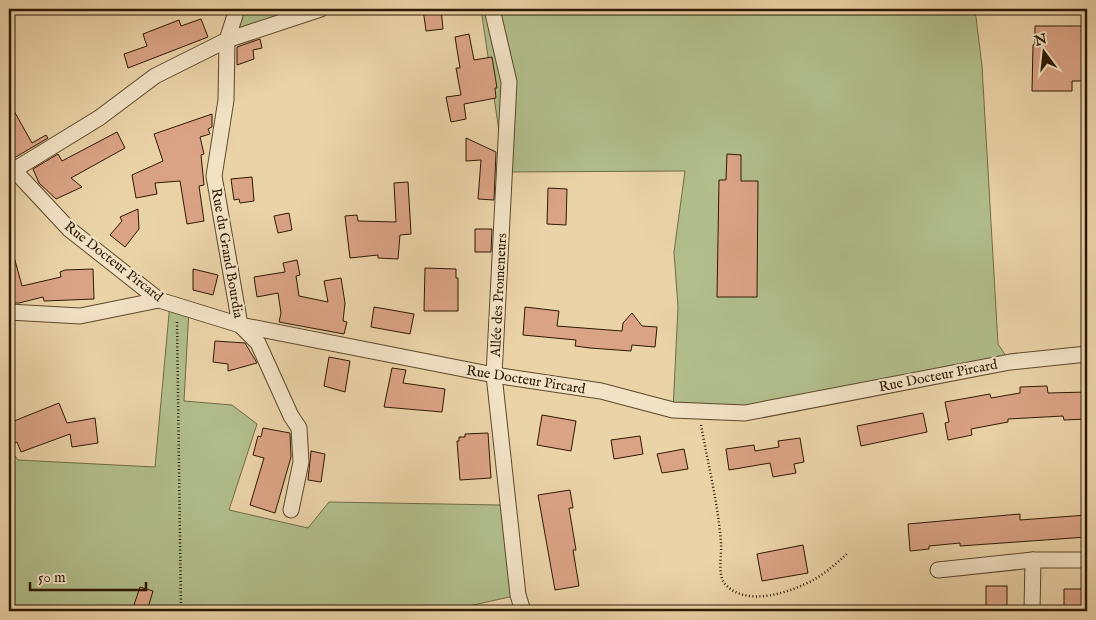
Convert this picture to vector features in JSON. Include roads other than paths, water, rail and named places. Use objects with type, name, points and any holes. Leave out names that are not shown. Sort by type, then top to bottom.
[{"type":"street","name":"Rue du Grand Bourdia","points":[[237,9],[227,40],[226,100],[214,176],[240,325],[258,343],[291,416],[299,428],[301,462],[292,510]]},
{"type":"street","points":[[12,171],[99,118],[155,76],[227,40],[321,9]]},
{"type":"street","name":"Allée des Promeneurs","points":[[492,9],[509,82],[494,375],[518,595],[522,611]]},
{"type":"street","name":"Rue Docteur Pircard","points":[[12,171],[68,229],[159,300],[240,325],[494,375],[601,391],[673,410],[745,413],[1010,362],[1087,354]]},
{"type":"street","points":[[9,312],[80,316],[159,300]]},
{"type":"street","points":[[938,570],[1033,560],[1087,560]]},
{"type":"street","points":[[1032,611],[1033,560]]}]
